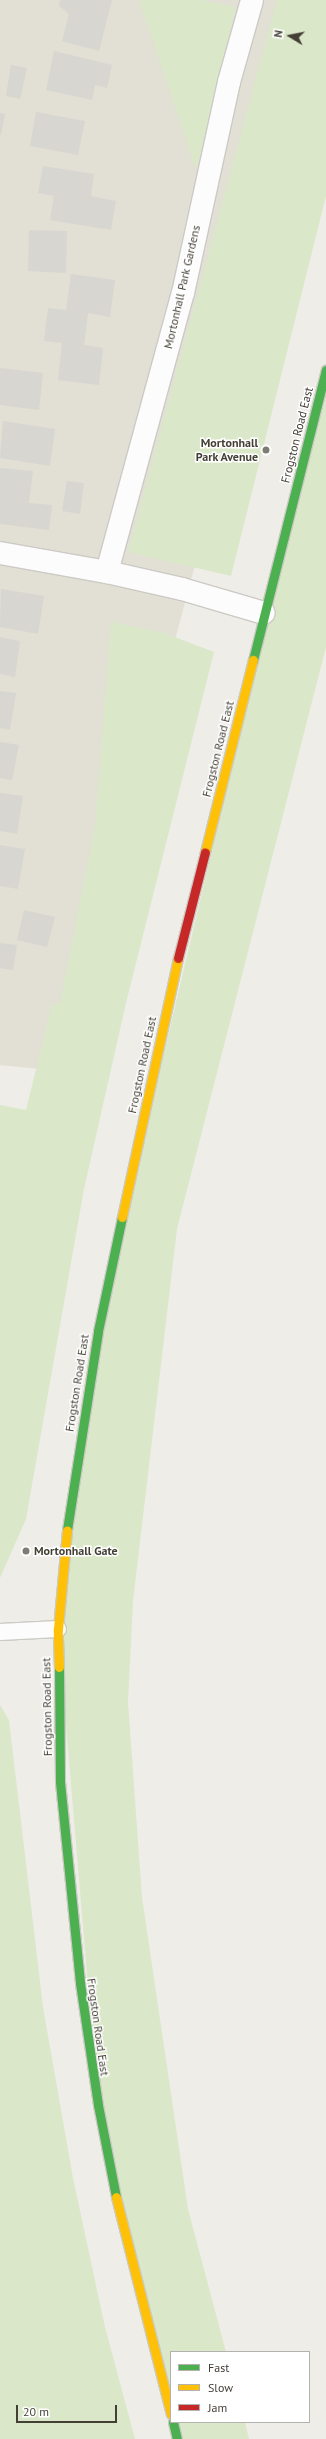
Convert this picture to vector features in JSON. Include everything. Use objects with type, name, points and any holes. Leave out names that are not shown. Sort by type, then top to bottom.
[{"type":"main road","name":"Frogston Road East","points":[[170,2410],[114,2188],[85,2019],[70,1896],[60,1782],[58,1629],[63,1553],[98,1331],[168,998],[326,370]]},
{"type":"main road","points":[[173,2423],[177,2439]]},
{"type":"street","name":"Mortonhall Park Gardens","points":[[108,572],[183,294],[229,82],[252,0]]},
{"type":"street","points":[[0,553],[108,572],[182,589],[264,613]]},
{"type":"lane","points":[[0,1632],[58,1629]]},
{"type":"shaded area","points":[[0,0],[326,0],[326,74],[60,1071],[0,1065]]},
{"type":"green space","points":[[139,0],[201,0],[236,7],[196,170]]},
{"type":"green space","points":[[277,0],[326,0],[326,196],[231,576],[128,552]]},
{"type":"green space","points":[[326,370],[326,647],[177,1229],[133,1601],[128,1702],[142,1897],[188,2209],[226,2351],[170,2351],[170,2410],[98,2105],[58,1629],[98,1331]]},
{"type":"green space","points":[[111,622],[164,633],[214,652],[126,1003],[84,1189],[26,1519],[0,1578],[0,1105],[26,1110],[52,1004],[60,1004],[95,825]]},
{"type":"green space","points":[[0,1705],[9,1720],[43,2007],[73,2178],[105,2327],[135,2439],[0,2439]]},
{"type":"green space","points":[[173,2423],[245,2423],[249,2439],[177,2439]]},
{"type":"building","points":[[60,0],[112,0],[99,51],[62,41],[69,14],[59,6]]},
{"type":"building","points":[[54,51],[112,65],[107,88],[95,85],[92,100],[46,90]]},
{"type":"building","points":[[11,65],[27,68],[20,99],[6,96]]},
{"type":"building","points":[[36,112],[85,121],[78,155],[30,146]]},
{"type":"building","points":[[0,113],[5,114],[1,135],[0,135]]},
{"type":"building","points":[[43,166],[94,174],[91,196],[116,201],[111,230],[50,220],[54,196],[38,193]]},
{"type":"building","points":[[29,230],[67,231],[66,273],[28,271]]},
{"type":"building","points":[[71,274],[115,280],[110,317],[88,313],[84,345],[103,348],[99,385],[58,380],[62,343],[44,341],[48,308],[66,310]]},
{"type":"building","points":[[0,368],[43,373],[39,410],[0,405]]},
{"type":"building","points":[[3,421],[55,429],[50,466],[0,458]]},
{"type":"building","points":[[0,468],[33,471],[29,503],[52,505],[49,530],[0,524]]},
{"type":"building","points":[[67,481],[84,483],[80,514],[62,511]]},
{"type":"building","points":[[1,589],[44,596],[38,634],[0,627]]},
{"type":"building","points":[[0,637],[20,641],[15,677],[0,674]]},
{"type":"building","points":[[0,691],[16,693],[10,730],[0,728]]},
{"type":"building","points":[[0,742],[19,745],[12,780],[0,778]]},
{"type":"building","points":[[0,793],[23,796],[17,834],[0,831]]},
{"type":"building","points":[[0,845],[25,849],[18,889],[0,886]]},
{"type":"building","points":[[24,910],[55,917],[47,947],[17,940]]},
{"type":"building","points":[[0,943],[17,945],[13,970],[0,968]]},
{"type":"traffic: fast","points":[[253,660],[326,370]]},
{"type":"traffic: fast","points":[[67,1530],[98,1331],[122,1217]]},
{"type":"traffic: fast","points":[[59,1667],[60,1782],[80,1983],[98,2105],[116,2197]]},
{"type":"traffic: fast","points":[[173,2423],[177,2439]]},
{"type":"traffic: slow","points":[[205,852],[253,660]]},
{"type":"traffic: slow","points":[[122,1217],[178,958]]},
{"type":"traffic: slow","points":[[59,1667],[58,1629],[67,1530]]},
{"type":"traffic: slow","points":[[116,2197],[170,2410]]},
{"type":"traffic: jam","points":[[178,958],[205,852]]},
{"type":"place","name":"Mortonhall Park Avenue","points":[[266,450]]},
{"type":"place","name":"Mortonhall Gate","points":[[26,1551]]}]
